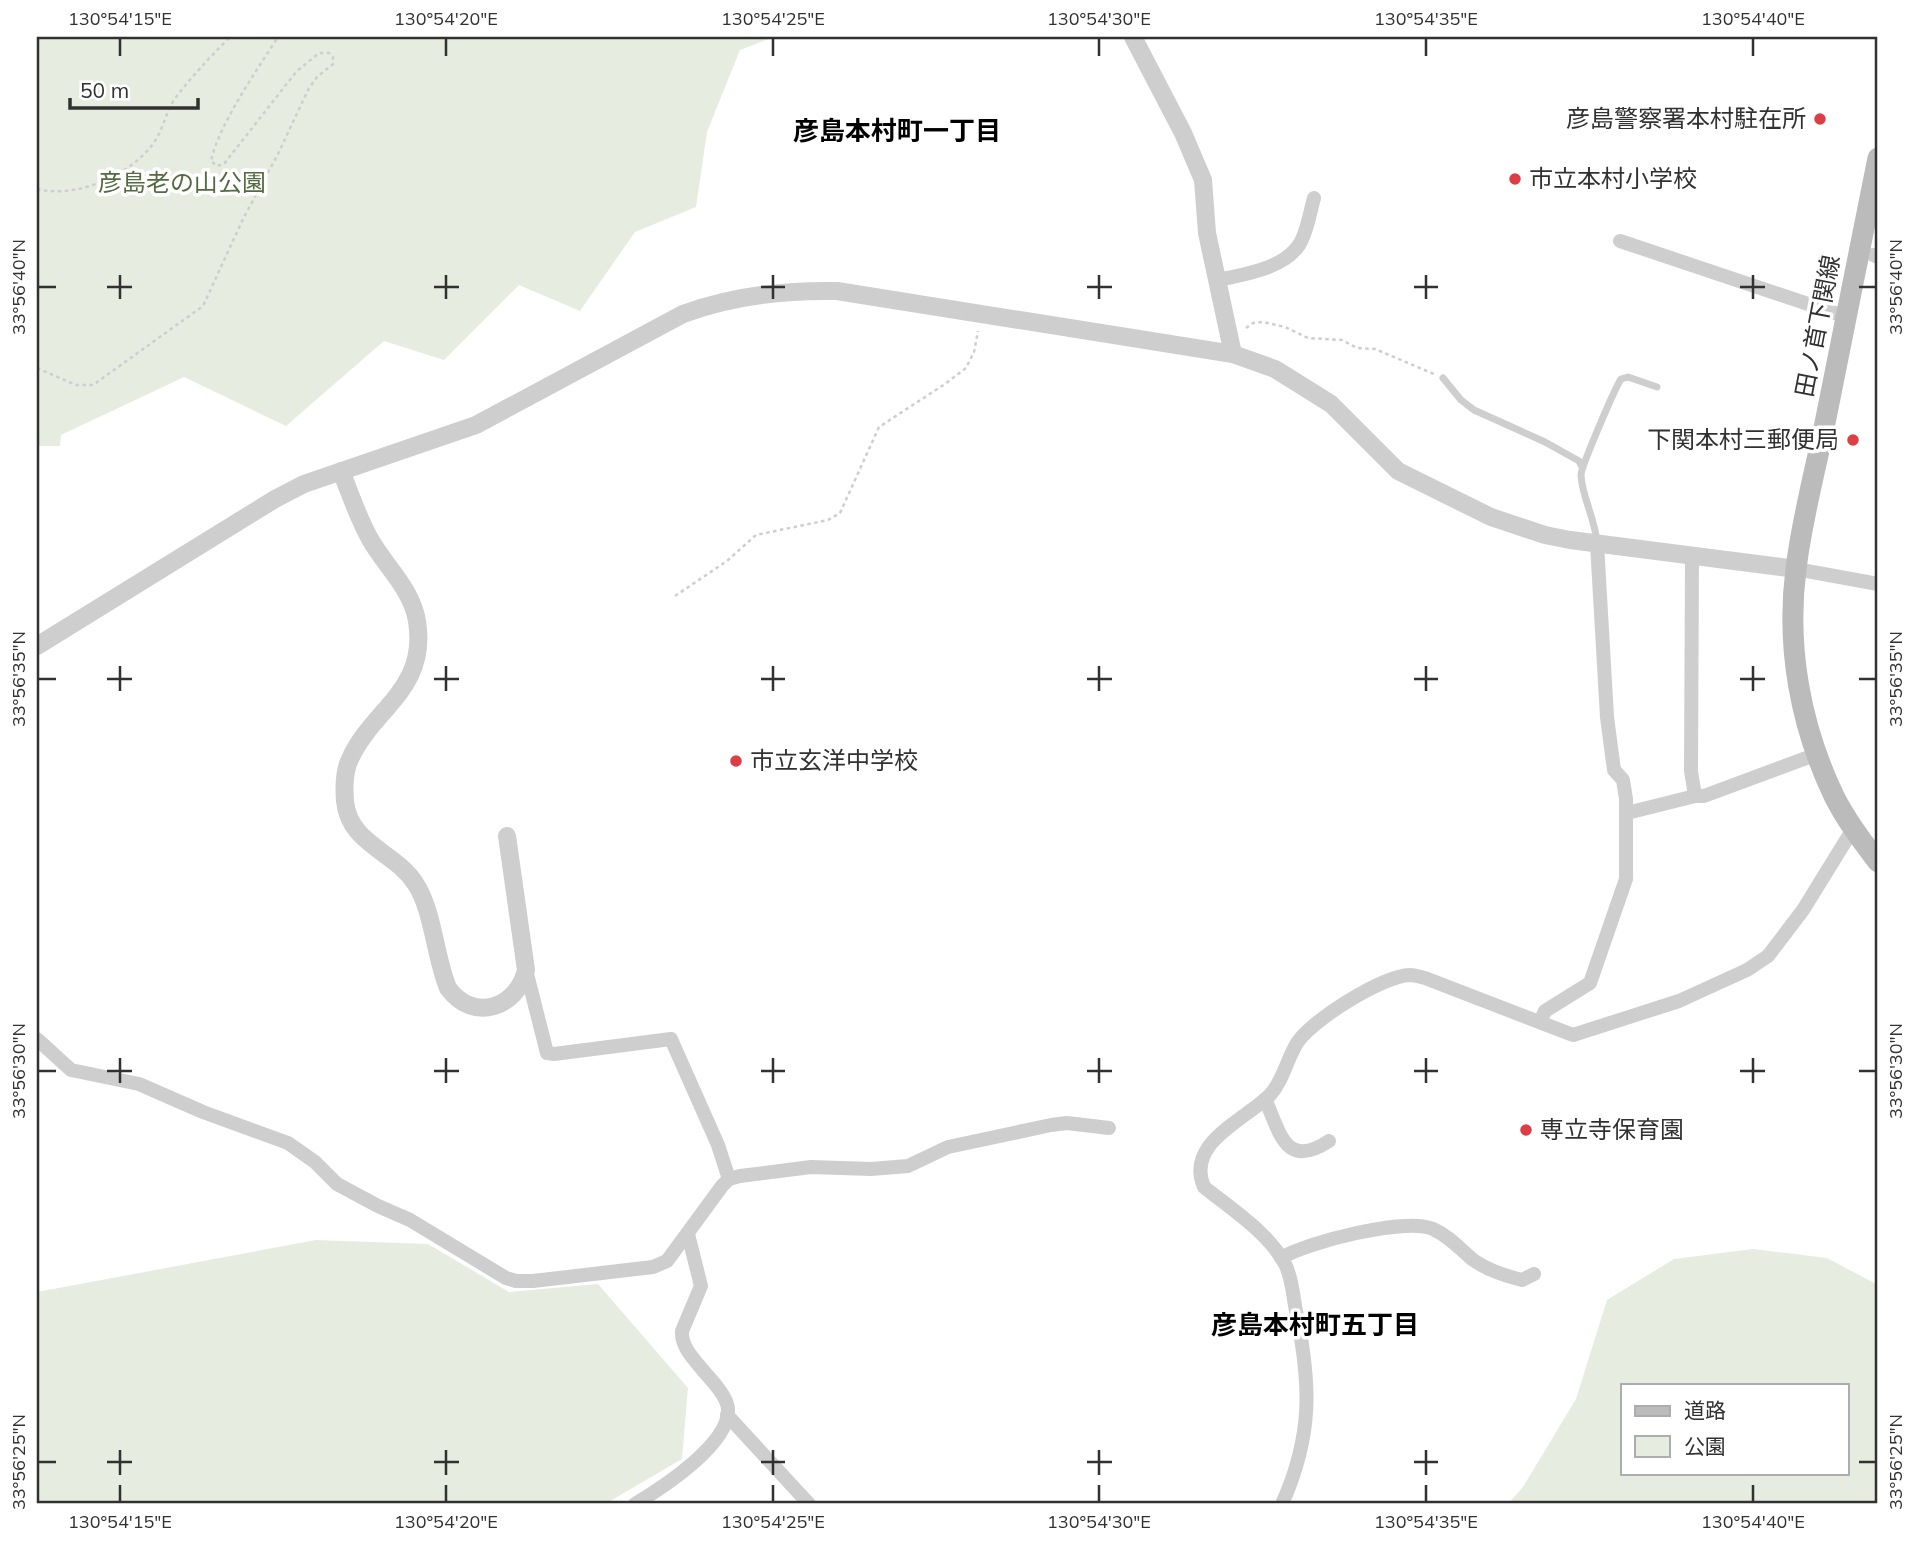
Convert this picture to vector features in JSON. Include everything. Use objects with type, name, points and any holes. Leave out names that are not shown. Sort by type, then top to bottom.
[{"type":"main road","name":"田ノ首下関線","points":[[1878,158],[1796,569],[1793,643],[1803,711],[1817,754],[1834,796],[1853,829],[1878,862]]},
{"type":"street","points":[[1132,37],[1179,126],[1203,180],[1208,233],[1233,354]]},
{"type":"street","points":[[1219,280],[1256,270],[1292,253],[1300,244],[1314,198]]},
{"type":"street","points":[[1620,241],[1847,317]]},
{"type":"street","points":[[37,646],[275,499],[304,484],[476,425],[670,320],[697,309],[782,291],[811,290],[837,291],[1233,354],[1275,369],[1331,404],[1347,417],[1390,464],[1421,483],[1491,517],[1545,535],[1796,569],[1878,584]]},
{"type":"street","points":[[341,471],[370,540],[410,600],[417,619],[418,638],[413,668],[405,685],[349,760],[345,779],[347,815],[360,836],[408,874],[416,884],[424,902],[444,977],[454,996],[471,1006],[495,1007],[515,994],[523,984],[526,970]]},
{"type":"street","points":[[1540,1023],[1545,1011],[1585,987],[1594,973],[1626,879],[1627,813],[1623,780],[1614,770],[1607,717],[1597,544]]},
{"type":"street","points":[[1692,556],[1690,716],[1691,771],[1695,796]]},
{"type":"street","points":[[1627,813],[1704,796],[1817,754]]},
{"type":"street","points":[[1282,1504],[1292,1482],[1305,1433],[1307,1384],[1288,1271],[1281,1258],[1247,1220],[1204,1187],[1200,1168],[1207,1148],[1275,1088],[1303,1036],[1336,1009],[1391,979],[1411,975],[1425,978],[1568,1034],[1580,1035],[1690,996],[1758,964],[1785,935],[1853,829]]},
{"type":"street","points":[[507,836],[526,970],[547,1053],[671,1039],[718,1145],[729,1179]]},
{"type":"street","points":[[37,1039],[71,1070],[139,1084],[203,1112],[288,1143],[315,1162],[337,1184],[410,1220],[506,1278],[516,1281],[653,1267],[667,1261],[729,1179],[811,1167],[871,1169],[908,1166],[948,1147],[1051,1125],[1109,1128]]},
{"type":"street","points":[[1265,1099],[1286,1146],[1294,1151],[1311,1150],[1329,1141]]},
{"type":"street","points":[[1281,1258],[1291,1252],[1353,1235],[1394,1226],[1421,1225],[1438,1231],[1478,1262],[1502,1273],[1522,1280],[1534,1274]]},
{"type":"street","points":[[635,1504],[672,1480],[709,1447],[722,1432],[727,1415],[728,1408],[723,1396],[683,1344],[682,1331],[701,1286],[688,1234]]},
{"type":"street","points":[[727,1415],[809,1504]]},
{"type":"lane","points":[[1581,467],[1620,379],[1628,377],[1657,387]]},
{"type":"lane","points":[[1443,378],[1461,400],[1474,410],[1545,442],[1579,461],[1583,486],[1597,531],[1597,544]]},
{"type":"path","points":[[37,189],[80,191],[131,167],[144,156],[157,138],[174,100],[203,64],[230,37]]},
{"type":"path","points":[[37,368],[76,386],[93,385],[204,306],[243,219],[309,88],[317,77],[334,64],[334,57],[329,52],[319,52],[296,72],[224,164],[217,166],[211,162],[213,152],[234,108],[278,37]]},
{"type":"path","points":[[675,596],[727,561],[756,535],[828,520],[840,513],[879,427],[965,368],[974,352],[982,313]]},
{"type":"path","points":[[1246,333],[1247,327],[1253,323],[1263,322],[1285,327],[1308,338],[1342,340],[1357,348],[1375,349],[1443,378]]},
{"type":"green space","name":"彦島老の山公園","points":[[37,37],[774,37],[740,50],[707,132],[696,207],[635,232],[580,311],[519,285],[444,360],[384,341],[286,426],[184,377],[61,435],[60,446],[37,446]]},
{"type":"green space","points":[[316,1240],[428,1244],[509,1292],[598,1284],[688,1388],[682,1459],[605,1504],[37,1504],[37,1292]]},
{"type":"green space","points":[[1753,1249],[1827,1258],[1878,1285],[1878,1504],[1508,1504],[1523,1487],[1576,1399],[1607,1300],[1674,1259]]},
{"type":"place","name":"彦島警察署本村駐在所","points":[[1820,119]]},
{"type":"place","name":"市立本村小学校","points":[[1515,179]]},
{"type":"place","name":"下関本村三郵便局","points":[[1853,440]]},
{"type":"place","name":"市立玄洋中学校","points":[[736,761]]},
{"type":"place","name":"専立寺保育園","points":[[1526,1130]]},
{"type":"district","name":"彦島本村町一丁目","points":[[897,131]]},
{"type":"district","name":"彦島本村町五丁目","points":[[1315,1325]]}]
